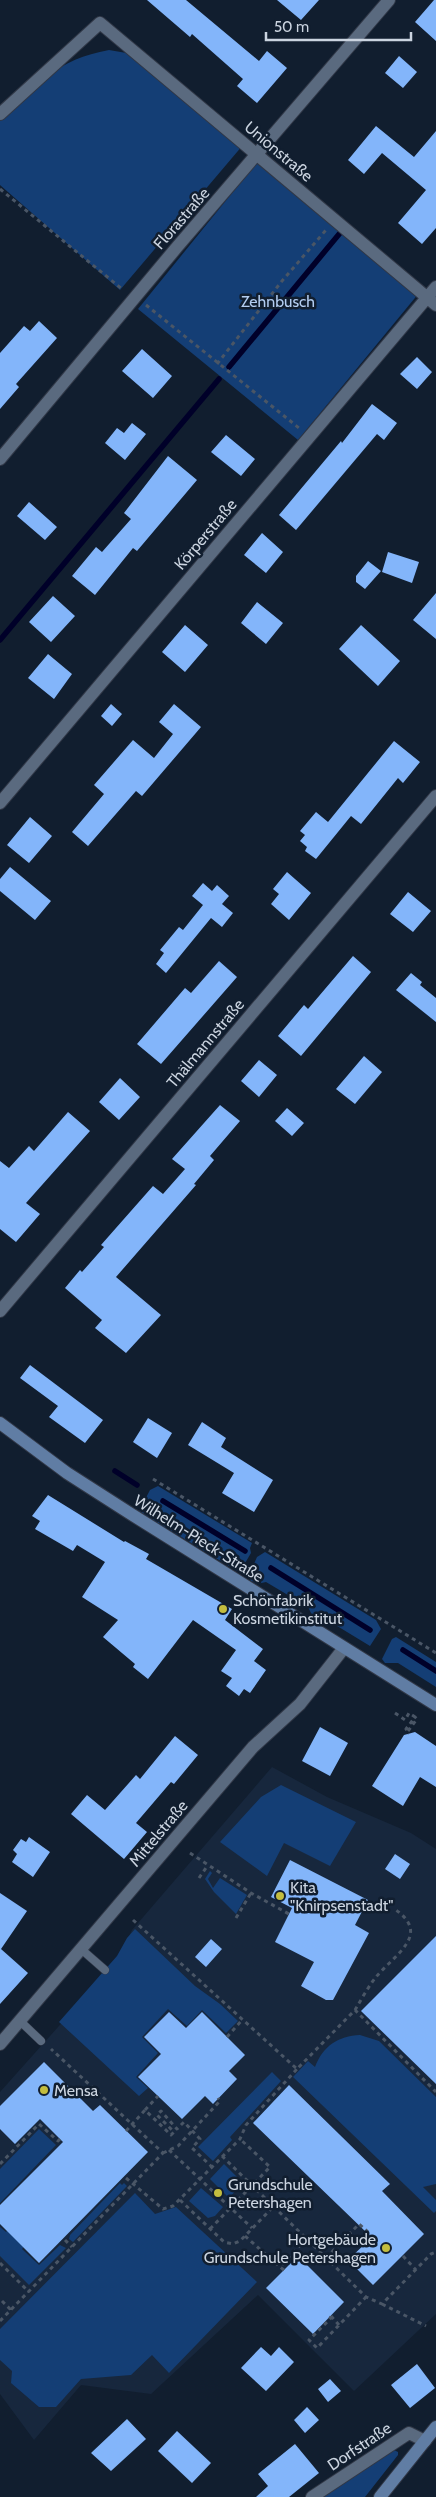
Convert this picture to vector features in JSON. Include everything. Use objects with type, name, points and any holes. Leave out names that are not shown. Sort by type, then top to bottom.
[{"type":"street","name":"Florastraße","points":[[0,459],[390,0]]},
{"type":"street","name":"Unionstraße","points":[[0,114],[100,23],[259,154],[432,301]]},
{"type":"street","name":"Körperstraße","points":[[0,803],[309,436],[432,301],[436,287]]},
{"type":"street","name":"Thälmannstraße","points":[[0,1311],[436,796]]},
{"type":"street","name":"Wilhelm-Pieck-Straße","points":[[0,1423],[102,1496],[436,1706]]},
{"type":"street","name":"Mittelstraße","points":[[0,2044],[253,1747],[300,1704],[344,1648]]},
{"type":"street","points":[[380,2497],[436,2427]]},
{"type":"street","name":"Dorfstraße","points":[[312,2497],[409,2433],[425,2441]]},
{"type":"lane","points":[[81,1949],[105,1970]]},
{"type":"lane","points":[[20,2021],[42,2041]]},
{"type":"path","points":[[0,190],[309,436]]},
{"type":"path","points":[[217,364],[282,281],[336,219]]},
{"type":"path","points":[[153,1480],[436,1653]]},
{"type":"path","points":[[395,1713],[405,1720],[410,1713],[415,1717],[406,1730],[409,1732]]},
{"type":"path","points":[[190,1853],[251,1893],[288,1914]]},
{"type":"path","points":[[199,1878],[208,1865]]},
{"type":"path","points":[[236,1918],[251,1893]]},
{"type":"path","points":[[126,2178],[163,2209],[173,2206],[201,2179],[240,2139],[246,2125],[354,2010],[375,1978],[410,1941],[411,1927],[405,1916],[393,1908]]},
{"type":"path","points":[[133,1920],[183,1968],[243,2019],[297,2069]]},
{"type":"path","points":[[354,2010],[436,2092]]},
{"type":"path","points":[[227,2037],[243,2019]]},
{"type":"path","points":[[42,2041],[163,2153]]},
{"type":"path","points":[[126,2131],[158,2096]]},
{"type":"path","points":[[0,2320],[163,2153],[178,2146],[220,2101],[218,2098]]},
{"type":"path","points":[[145,2110],[171,2135],[174,2132],[157,2115],[160,2111],[177,2129],[184,2122],[200,2139],[192,2148],[212,2167]]},
{"type":"path","points":[[0,2164],[39,2124],[60,2142]]},
{"type":"path","points":[[210,2229],[270,2167],[240,2139]]},
{"type":"path","points":[[169,2150],[252,2228]]},
{"type":"path","points":[[222,2156],[366,2297],[426,2326]]},
{"type":"path","points":[[180,2200],[224,2242],[233,2244],[244,2236],[273,2207]]},
{"type":"path","points":[[326,2258],[359,2224],[368,2232]]},
{"type":"path","points":[[244,2236],[284,2270]]},
{"type":"path","points":[[280,2267],[306,2239]]},
{"type":"path","points":[[65,2240],[72,2247]]},
{"type":"path","points":[[382,2304],[436,2252]]},
{"type":"path","points":[[403,2256],[416,2270]]},
{"type":"path","points":[[0,2263],[29,2292]]},
{"type":"path","points":[[339,2325],[330,2316],[331,2318],[309,2340],[317,2348],[366,2297]]},
{"type":"path","points":[[2,2301],[11,2310]]},
{"type":"shaded area","name":"Grundschule Petershagen","points":[[272,1767],[327,1797],[411,1833],[436,1849],[436,2314],[354,2391],[258,2295],[151,2394],[81,2385],[34,2440],[0,2394],[0,2092],[117,1961],[132,1930]]},
{"type":"green space","points":[[109,50],[138,55],[243,145],[120,290],[0,185],[0,120],[48,75],[75,60]]},
{"type":"green space","name":"Zehnbusch","points":[[258,161],[419,293],[298,440],[138,309]]},
{"type":"green space","points":[[158,1486],[252,1543],[251,1553],[241,1570],[237,1571],[139,1511],[150,1490]]},
{"type":"green space","points":[[265,1552],[376,1620],[381,1629],[370,1646],[324,1618],[314,1619],[308,1607],[266,1582],[257,1584],[250,1580],[249,1575],[257,1557]]},
{"type":"green space","points":[[396,1637],[436,1662],[436,1687],[398,1663],[385,1663],[382,1659],[392,1639]]},
{"type":"green space","points":[[281,1785],[356,1822],[330,1866],[284,1843],[267,1876],[220,1842],[261,1797]]},
{"type":"green space","points":[[210,1871],[212,1873],[208,1879],[213,1888],[220,1878],[247,1895],[236,1914],[214,1892],[205,1879]]},
{"type":"green space","points":[[135,1929],[195,1986],[220,2004],[238,2021],[226,2033],[202,2010],[187,2026],[168,2009],[142,2037],[158,2053],[136,2077],[148,2088],[139,2096],[59,2022],[117,1956],[127,1938]]},
{"type":"green space","points":[[360,2035],[379,2041],[436,2097],[436,2184],[423,2187],[436,2200],[436,2211],[434,2213],[293,2077],[308,2061],[315,2067],[322,2053],[338,2040]]},
{"type":"green space","points":[[272,2072],[281,2081],[230,2137],[232,2140],[213,2161],[198,2147]]},
{"type":"green space","points":[[39,2129],[56,2145],[0,2203],[0,2169]]},
{"type":"green space","points":[[224,2164],[243,2183],[229,2198],[210,2179]]},
{"type":"green space","points":[[120,2183],[122,2185],[124,2183],[127,2186],[73,2242],[69,2239],[70,2235]]},
{"type":"green space","points":[[201,2188],[223,2207],[215,2216],[208,2218],[189,2201]]},
{"type":"green space","points":[[135,2193],[155,2214],[176,2207],[257,2282],[169,2373],[152,2355],[131,2375],[81,2379],[56,2407],[39,2407],[11,2383],[12,2371],[0,2360],[0,2329]]},
{"type":"green space","points":[[11,2226],[28,2242],[22,2249],[39,2265],[60,2245],[66,2248],[29,2285],[0,2256],[0,2227],[6,2232]]},
{"type":"green space","points":[[394,2450],[398,2452],[398,2455],[365,2497],[323,2497]]},
{"type":"building","points":[[147,0],[186,0],[259,61],[267,51],[287,68],[257,103],[237,86],[243,79],[192,34],[190,37]]},
{"type":"building","points":[[277,0],[319,0],[301,20]]},
{"type":"building","points":[[436,0],[436,41],[415,22]]},
{"type":"building","points":[[399,56],[417,72],[403,88],[385,73]]},
{"type":"building","points":[[376,126],[414,157],[436,131],[436,228],[422,244],[398,223],[426,190],[382,153],[364,174],[348,160]]},
{"type":"building","points":[[39,321],[57,338],[16,384],[19,387],[0,409],[0,353],[24,326],[30,331]]},
{"type":"building","points":[[142,349],[172,376],[153,398],[122,371]]},
{"type":"building","points":[[417,357],[432,372],[417,389],[400,374]]},
{"type":"building","points":[[372,404],[397,423],[384,440],[377,434],[296,530],[279,515],[341,441],[342,443]]},
{"type":"building","points":[[132,423],[146,434],[125,460],[105,443],[117,428],[124,433]]},
{"type":"building","points":[[226,435],[255,459],[241,476],[211,452]]},
{"type":"building","points":[[168,456],[197,480],[137,551],[133,548],[95,595],[72,576],[96,547],[102,552],[131,519],[124,513]]},
{"type":"building","points":[[29,502],[57,527],[45,540],[17,516]]},
{"type":"building","points":[[262,533],[283,552],[266,573],[244,555]]},
{"type":"building","points":[[388,552],[419,562],[412,583],[382,572]]},
{"type":"building","points":[[368,561],[381,571],[365,589],[356,582],[356,576]]},
{"type":"building","points":[[436,593],[436,639],[413,620]]},
{"type":"building","points":[[53,596],[75,616],[51,642],[29,622]]},
{"type":"building","points":[[257,602],[283,623],[266,644],[241,623]]},
{"type":"building","points":[[185,625],[208,645],[185,672],[162,652]]},
{"type":"building","points":[[361,625],[400,661],[378,686],[339,649]]},
{"type":"building","points":[[48,654],[72,674],[54,699],[28,678]]},
{"type":"building","points":[[111,704],[122,714],[112,726],[101,716]]},
{"type":"building","points":[[174,704],[201,727],[142,796],[136,791],[88,846],[72,832],[104,794],[94,785],[133,740],[154,758],[173,734],[159,722]]},
{"type":"building","points":[[394,741],[420,762],[403,783],[398,778],[361,824],[351,816],[316,859],[305,851],[307,847],[300,841],[305,835],[300,831],[316,812],[328,822]]},
{"type":"building","points":[[30,817],[52,836],[29,863],[7,845]]},
{"type":"building","points":[[10,867],[51,901],[35,920],[0,891],[0,879]]},
{"type":"building","points":[[287,872],[311,893],[289,920],[271,904],[279,894],[273,889]]},
{"type":"building","points":[[203,883],[212,891],[217,885],[229,896],[222,904],[233,913],[222,927],[211,918],[166,973],[156,964],[164,953],[160,950],[179,927],[183,930],[203,905],[192,896]]},
{"type":"building","points":[[408,892],[431,911],[413,932],[390,914]]},
{"type":"building","points":[[353,956],[371,972],[301,1056],[278,1036],[304,1005],[308,1009]]},
{"type":"building","points":[[219,961],[237,977],[161,1064],[137,1044],[185,988],[191,993]]},
{"type":"building","points":[[411,973],[422,982],[420,985],[436,998],[436,1022],[396,990]]},
{"type":"building","points":[[364,1056],[382,1072],[355,1104],[336,1089]]},
{"type":"building","points":[[259,1060],[277,1075],[259,1097],[241,1081]]},
{"type":"building","points":[[120,1078],[140,1097],[119,1120],[99,1102]]},
{"type":"building","points":[[220,1105],[240,1121],[210,1156],[214,1160],[194,1184],[196,1185],[116,1277],[161,1315],[126,1353],[95,1328],[102,1320],[65,1288],[80,1270],[82,1272],[104,1247],[101,1245],[153,1186],[163,1194],[185,1169],[172,1159]]},
{"type":"building","points":[[287,1108],[304,1123],[292,1136],[275,1121]]},
{"type":"building","points":[[68,1112],[90,1131],[26,1203],[40,1214],[16,1242],[0,1229],[0,1161],[9,1168],[29,1146],[34,1151]]},
{"type":"building","points":[[30,1365],[103,1420],[85,1443],[49,1417],[58,1406],[20,1378]]},
{"type":"building","points":[[148,1418],[172,1433],[157,1458],[133,1442]]},
{"type":"building","points":[[202,1422],[226,1438],[221,1447],[273,1480],[254,1512],[222,1493],[234,1473],[188,1445]]},
{"type":"building","points":[[48,1495],[124,1542],[149,1554],[146,1559],[232,1609],[225,1620],[263,1649],[254,1661],[266,1670],[250,1693],[244,1689],[239,1696],[226,1686],[232,1678],[221,1671],[236,1650],[193,1620],[148,1679],[133,1667],[135,1664],[103,1637],[118,1620],[82,1597],[105,1562],[77,1545],[73,1551],[35,1529],[40,1521],[32,1516]]},
{"type":"building","points":[[320,1727],[348,1743],[330,1776],[302,1761]]},
{"type":"building","points":[[415,1732],[436,1746],[436,1787],[420,1777],[403,1806],[372,1786],[404,1735]]},
{"type":"building","points":[[175,1736],[198,1755],[174,1784],[171,1782],[136,1823],[147,1832],[124,1859],[71,1814],[87,1795],[105,1810],[136,1775],[140,1779]]},
{"type":"building","points":[[29,1837],[50,1852],[33,1877],[12,1862],[17,1854],[13,1850],[21,1839],[26,1842]]},
{"type":"building","points":[[395,1854],[410,1864],[400,1879],[385,1869]]},
{"type":"building","points":[[290,1860],[368,1900],[355,1925],[369,1933],[333,2000],[326,2000],[301,1986],[314,1962],[275,1942],[292,1908],[271,1897]]},
{"type":"building","points":[[0,1893],[27,1911],[1,1949],[28,1973],[0,2004]]},
{"type":"building","points":[[436,1936],[436,2084],[361,2011]]},
{"type":"building","points":[[211,1939],[222,1949],[206,1967],[195,1957]]},
{"type":"building","points":[[169,2012],[186,2028],[202,2012],[245,2055],[229,2071],[237,2079],[213,2104],[205,2096],[182,2119],[138,2077],[161,2054],[144,2037]]},
{"type":"building","points":[[44,2062],[93,2111],[100,2105],[148,2152],[39,2263],[0,2224],[0,2205],[63,2142],[40,2119],[15,2144],[0,2129],[0,2106]]},
{"type":"building","points":[[289,2085],[390,2184],[382,2191],[424,2234],[373,2285],[348,2260],[368,2241],[364,2236],[367,2233],[253,2123]]},
{"type":"building","points":[[298,2256],[344,2302],[313,2334],[266,2288]]},
{"type":"building","points":[[261,2347],[271,2356],[279,2347],[294,2362],[266,2391],[241,2368]]},
{"type":"building","points":[[417,2364],[435,2388],[410,2408],[391,2385]]},
{"type":"building","points":[[330,2379],[341,2391],[328,2402],[318,2389]]},
{"type":"building","points":[[307,2407],[319,2420],[305,2433],[294,2420]]},
{"type":"building","points":[[127,2419],[146,2439],[111,2471],[91,2453]]},
{"type":"building","points":[[177,2431],[211,2463],[192,2483],[158,2451]]},
{"type":"building","points":[[295,2444],[319,2473],[289,2497],[256,2497],[268,2486],[258,2474]]},
{"type":"waterway","points":[[229,367],[340,233]]},
{"type":"waterway","points":[[0,640],[219,379]]},
{"type":"waterway","points":[[115,1471],[137,1485]]},
{"type":"waterway","points":[[163,1501],[245,1551]]},
{"type":"waterway","points":[[271,1568],[370,1630]]},
{"type":"waterway","points":[[403,1650],[436,1671]]},
{"type":"place","name":"Schönfabrik Kosmetikinstitut","points":[[223,1609]]},
{"type":"place","name":"Kita \"Knirpsenstadt\"","points":[[280,1896]]},
{"type":"place","name":"Mensa","points":[[44,2090]]},
{"type":"place","name":"Grundschule Petershagen","points":[[218,2193]]},
{"type":"place","name":"Hortgebäude Grundschule Petershagen","points":[[386,2248]]}]
